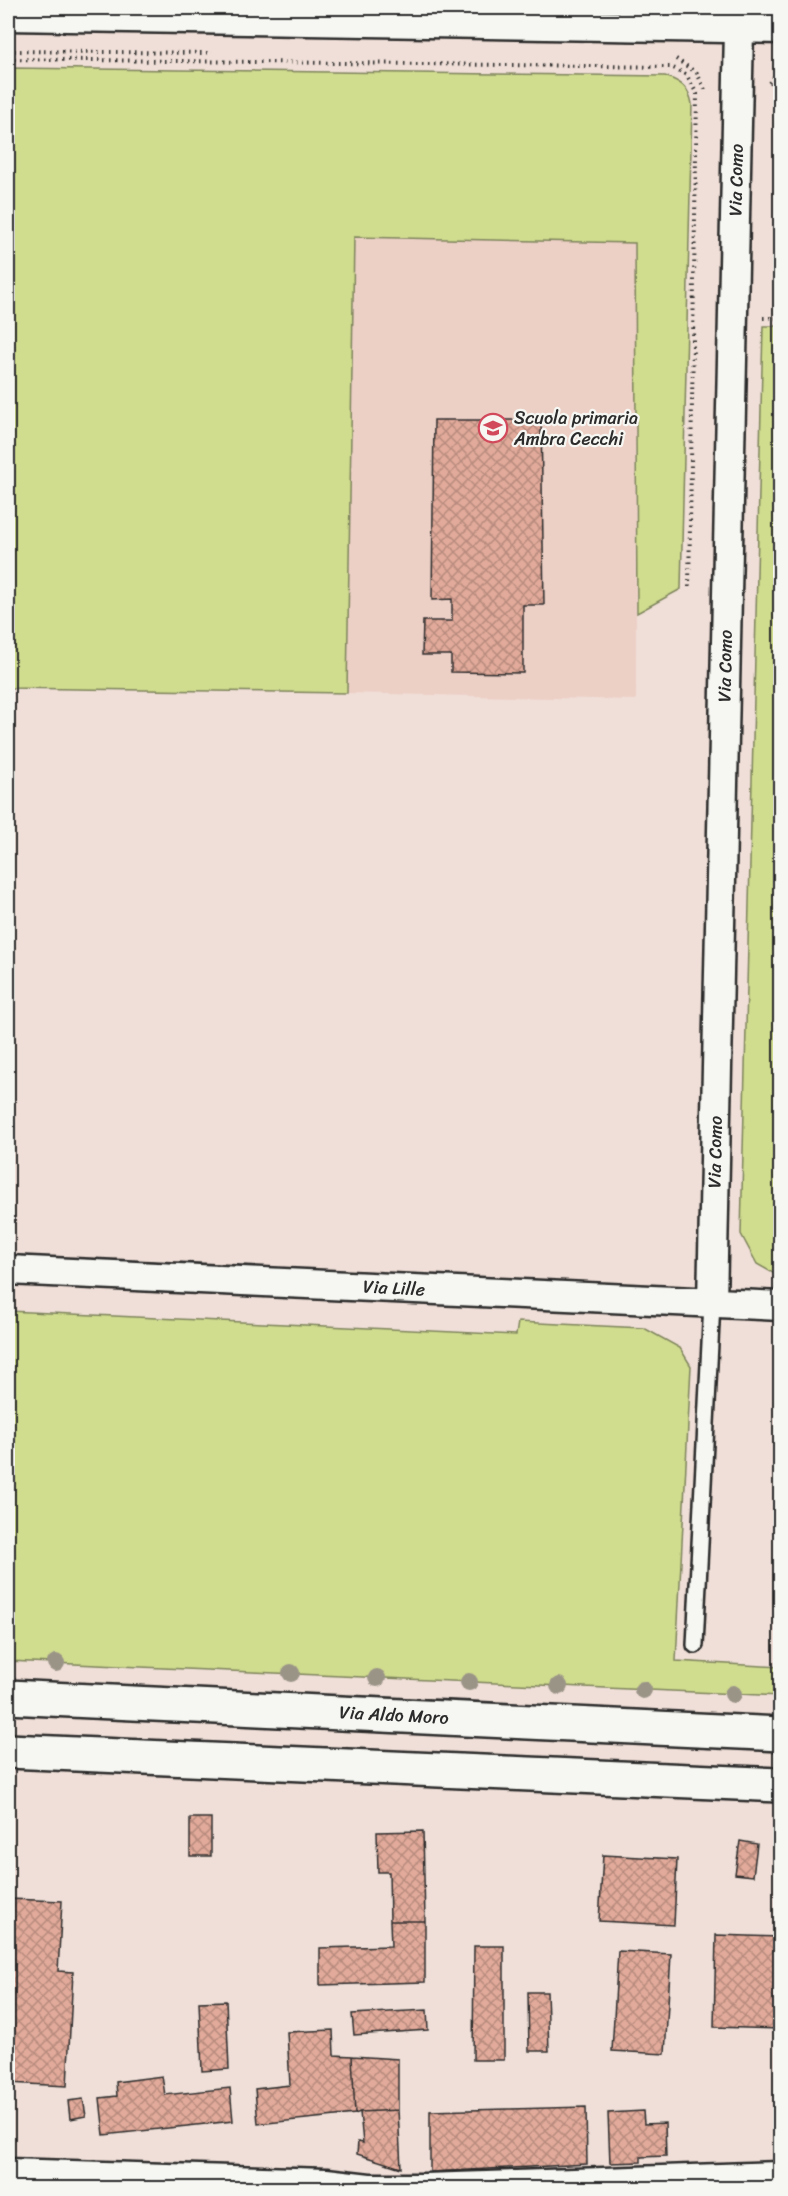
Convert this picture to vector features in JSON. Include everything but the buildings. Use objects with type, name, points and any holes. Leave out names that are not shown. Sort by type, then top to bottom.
[{"type":"main road","name":"Via Aldo Moro","points":[[8,1697],[780,1734]]},
{"type":"main road","points":[[8,1751],[780,1785]]},
{"type":"street","points":[[8,16],[780,29]]},
{"type":"street","name":"Via Como","points":[[712,1303],[739,28]]},
{"type":"street","name":"Via Lille","points":[[8,1270],[780,1306]]},
{"type":"street","points":[[8,2173],[326,2183],[369,2188],[780,2176]]},
{"type":"lane","points":[[695,1645],[712,1303]]},
{"type":"path","points":[[8,51],[223,54]]},
{"type":"path","points":[[8,59],[670,67],[686,74],[697,94],[689,588]]},
{"type":"path","points":[[665,59],[677,59],[697,73],[706,92]]},
{"type":"path","points":[[774,76],[780,70]]},
{"type":"shaded area","name":"Scuola primaria Ambra Cecchi","points":[[353,237],[635,243],[636,700],[347,693]]},
{"type":"green space","points":[[8,68],[665,76],[680,83],[689,93],[692,104],[681,589],[637,613],[635,243],[354,237],[347,693],[8,688]]},
{"type":"green space","points":[[763,326],[780,326],[780,1277],[757,1264],[741,1234]]},
{"type":"green space","points":[[8,1311],[516,1335],[518,1322],[644,1328],[680,1348],[691,1366],[676,1661],[780,1667],[780,1696],[8,1661]]},
{"type":"place","name":"Scuola primaria Ambra Cecchi","points":[[493,428]]}]
